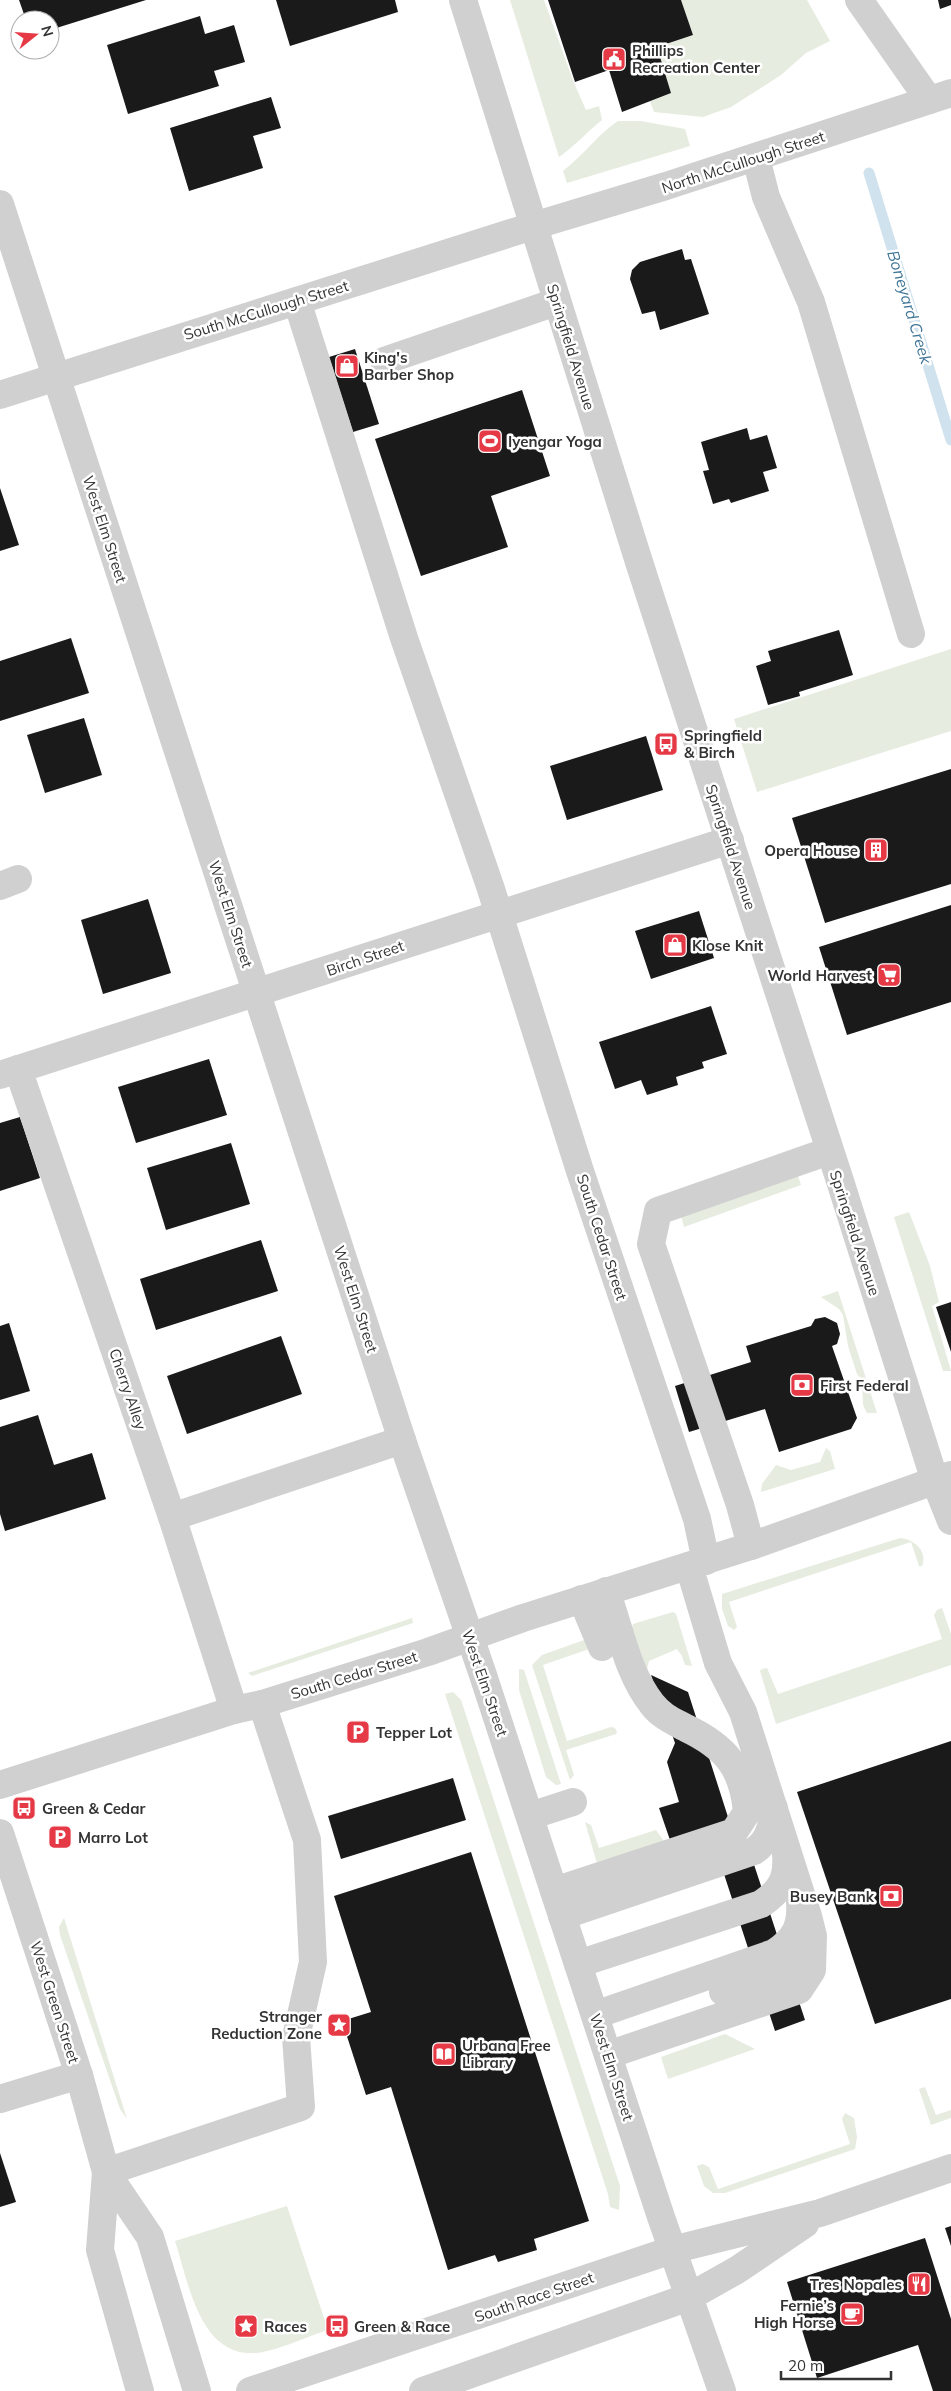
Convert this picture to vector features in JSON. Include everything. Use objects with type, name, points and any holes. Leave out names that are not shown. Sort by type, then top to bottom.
[{"type":"street","name":"Springfield Avenue","points":[[463,0],[638,562],[730,840],[829,1151],[943,1478],[951,1521]]},
{"type":"street","points":[[859,0],[940,97]]},
{"type":"street","name":"North McCullough Street","points":[[533,226],[756,158],[940,97]]},
{"type":"street","points":[[756,158],[766,197],[811,302],[911,634]]},
{"type":"street","name":"West Elm Street","points":[[0,204],[402,1440],[530,1816],[672,2250],[722,2391]]},
{"type":"street","name":"South McCullough Street","points":[[0,395],[533,226]]},
{"type":"street","name":"South Cedar Street","points":[[297,301],[404,638],[499,913],[580,1171],[697,1519],[697,1563]]},
{"type":"street","points":[[384,361],[556,302]]},
{"type":"street","name":"Birch Street","points":[[9,1072],[257,992],[300,980],[499,913],[730,840]]},
{"type":"street","name":"Cherry Alley","points":[[9,1072],[172,1517],[234,1710]]},
{"type":"street","points":[[751,1546],[740,1506],[651,1244],[658,1211],[829,1151]]},
{"type":"street","points":[[172,1517],[402,1440]]},
{"type":"street","name":"South Cedar Street","points":[[0,1785],[234,1710],[262,1704],[594,1595],[751,1546],[943,1478]]},
{"type":"street","points":[[581,1974],[799,1990],[812,1970],[813,1936],[808,1916],[744,1712],[718,1663],[697,1598],[697,1563]]},
{"type":"street","points":[[581,1974],[734,1832],[748,1812],[739,1773],[727,1754],[702,1735],[661,1715],[613,1645],[594,1595]]},
{"type":"street","points":[[106,2172],[301,2107],[296,2037],[313,1962],[307,1840],[262,1704]]},
{"type":"street","points":[[530,1816],[573,1802]]},
{"type":"street","points":[[581,1974],[761,1904],[774,1895],[784,1877],[786,1868],[780,1826]]},
{"type":"street","points":[[581,1974],[762,1862],[771,1853],[780,1826]]},
{"type":"street","name":"West Green Street","points":[[0,1833],[79,2075],[106,2172],[150,2237],[197,2391]]},
{"type":"street","points":[[581,1974],[760,1959],[787,1945],[796,1935],[801,1918],[792,1867]]},
{"type":"street","points":[[581,1974],[775,1916],[788,1903],[792,1867]]},
{"type":"street","points":[[0,2099],[79,2075]]},
{"type":"street","name":"South Race Street","points":[[250,2391],[672,2250],[820,2213],[951,2168]]},
{"type":"street","name":"West Green Street","points":[[106,2172],[100,2250],[140,2391]]},
{"type":"street","name":"South Race Street","points":[[423,2391],[689,2297],[737,2270],[820,2213]]},
{"type":"shaded area","points":[[510,0],[544,0],[574,83],[586,110],[599,106],[602,120],[559,157]]},
{"type":"shaded area","points":[[681,0],[807,0],[830,41],[806,53],[781,75],[731,107],[703,117],[654,112],[650,101],[671,93],[657,47],[693,35]]},
{"type":"shaded area","points":[[618,121],[641,121],[685,129],[690,146],[567,183],[563,171]]},
{"type":"shaded area","points":[[951,649],[951,731],[757,792],[734,719]]},
{"type":"shaded area","points":[[798,1176],[801,1185],[684,1227],[681,1216]]},
{"type":"shaded area","points":[[909,1212],[930,1266],[939,1302],[932,1306],[951,1371],[943,1371],[894,1217]]},
{"type":"shaded area","points":[[838,1291],[877,1413],[867,1413],[863,1405],[862,1380],[857,1374],[848,1346],[843,1315],[839,1309],[821,1297]]},
{"type":"shaded area","points":[[826,1448],[830,1451],[835,1469],[761,1492],[762,1484],[776,1465],[791,1470],[820,1462]]},
{"type":"shaded area","points":[[900,1538],[915,1543],[919,1547],[923,1555],[922,1566],[919,1566],[911,1542],[729,1602],[737,1627],[734,1630],[728,1626],[722,1609],[722,1594]]},
{"type":"shaded area","points":[[942,1608],[951,1634],[951,1665],[776,1724],[760,1671],[762,1669],[767,1668],[778,1694],[942,1639],[934,1615],[937,1610]]},
{"type":"shaded area","points":[[673,1612],[676,1614],[692,1666],[685,1665],[677,1649],[649,1661],[647,1669],[641,1659],[632,1627],[633,1624]]},
{"type":"shaded area","points":[[412,1618],[413,1623],[252,1676],[248,1673]]},
{"type":"shaded area","points":[[587,1639],[592,1648],[543,1665],[567,1741],[611,1727],[615,1728],[617,1732],[616,1734],[566,1750],[574,1775],[570,1780],[532,1665],[542,1655]]},
{"type":"shaded area","points":[[519,1669],[524,1670],[561,1784],[556,1785],[546,1777],[519,1690]]},
{"type":"shaded area","points":[[453,1692],[461,1700],[620,2186],[619,2210],[610,2207],[608,2194],[445,1694]]},
{"type":"shaded area","points":[[585,1822],[591,1825],[599,1848],[656,1830],[666,1844],[598,1867]]},
{"type":"shaded area","points":[[64,1918],[127,2119],[120,2109],[60,1935],[59,1927]]},
{"type":"shaded area","points":[[725,2034],[755,2049],[668,2079],[661,2057]]},
{"type":"shaded area","points":[[925,2087],[936,2115],[951,2110],[951,2118],[931,2125],[919,2089]]},
{"type":"shaded area","points":[[845,2113],[854,2118],[857,2137],[855,2149],[725,2193],[713,2193],[704,2186],[697,2166],[703,2164],[709,2167],[718,2189],[850,2144],[842,2119]]},
{"type":"shaded area","points":[[287,2206],[328,2330],[263,2352],[236,2351],[221,2343],[209,2330],[199,2313],[191,2295],[175,2241]]},
{"type":"building","points":[[19,0],[146,0],[60,27],[60,10],[22,10]]},
{"type":"building","points":[[276,0],[395,0],[398,12],[290,46]]},
{"type":"building","name":"Phillips Recreation Center","points":[[548,0],[681,0],[693,35],[657,47],[671,93],[622,112],[609,70],[575,82]]},
{"type":"building","points":[[938,0],[951,0],[951,5],[940,9]]},
{"type":"building","points":[[200,16],[205,34],[234,25],[245,62],[214,71],[219,86],[128,114],[107,45]]},
{"type":"building","points":[[271,97],[281,128],[253,136],[263,168],[189,191],[170,128]]},
{"type":"building","points":[[682,249],[685,260],[691,259],[709,314],[660,330],[655,311],[642,314],[630,279],[632,270],[640,262]]},
{"type":"building","points":[[355,349],[379,424],[353,432],[329,357]]},
{"type":"building","points":[[522,390],[550,476],[491,496],[508,547],[421,576],[375,439]]},
{"type":"building","points":[[747,428],[750,440],[767,435],[777,468],[763,472],[769,491],[731,503],[729,499],[713,504],[703,471],[709,470],[701,442]]},
{"type":"building","points":[[0,488],[19,545],[0,551]]},
{"type":"building","points":[[839,630],[853,675],[799,692],[800,696],[768,705],[756,666],[771,661],[768,651]]},
{"type":"building","points":[[71,638],[89,693],[0,721],[0,661]]},
{"type":"building","points":[[84,718],[102,775],[45,793],[27,735]]},
{"type":"building","points":[[646,736],[663,790],[567,820],[550,766]]},
{"type":"building","name":"Opera House","points":[[951,769],[951,884],[825,923],[792,818]]},
{"type":"building","points":[[148,899],[171,973],[103,994],[81,920]]},
{"type":"building","name":"World Harvest","points":[[951,905],[951,1002],[847,1035],[819,947]]},
{"type":"building","name":"Klose Knit","points":[[699,911],[714,958],[651,979],[635,931]]},
{"type":"building","points":[[711,1006],[727,1054],[702,1062],[704,1068],[676,1077],[678,1085],[647,1095],[641,1080],[615,1089],[599,1042]]},
{"type":"building","points":[[209,1059],[227,1115],[136,1143],[118,1087]]},
{"type":"building","points":[[20,1117],[40,1178],[0,1191],[0,1123]]},
{"type":"building","points":[[231,1143],[250,1204],[166,1230],[147,1168]]},
{"type":"building","points":[[261,1240],[278,1291],[156,1330],[140,1279]]},
{"type":"building","points":[[951,1302],[951,1352],[936,1307]]},
{"type":"building","name":"First Federal","points":[[825,1317],[837,1323],[840,1334],[837,1344],[832,1346],[857,1418],[851,1429],[779,1452],[765,1409],[689,1432],[675,1386],[751,1362],[746,1346],[811,1326],[815,1319]]},
{"type":"building","points":[[9,1323],[30,1391],[0,1400],[0,1326]]},
{"type":"building","points":[[281,1336],[302,1394],[187,1434],[167,1376]]},
{"type":"building","points":[[38,1415],[54,1465],[92,1453],[106,1499],[5,1531],[0,1514],[0,1427]]},
{"type":"building","points":[[651,1675],[688,1692],[728,1817],[740,1822],[805,2020],[775,2031],[710,1831],[671,1843],[659,1808],[679,1802],[667,1762],[675,1743]]},
{"type":"building","name":"Busey Bank","points":[[951,1741],[951,1999],[875,2024],[797,1792]]},
{"type":"building","points":[[453,1778],[466,1820],[341,1859],[328,1816]]},
{"type":"building","name":"Urbana Free Library","points":[[471,1852],[589,2221],[534,2239],[537,2250],[498,2262],[495,2255],[448,2270],[391,2087],[366,2095],[342,2021],[371,2012],[334,1896]]},
{"type":"building","points":[[0,2153],[16,2202],[0,2207]]},
{"type":"building","points":[[951,2226],[951,2246],[945,2228]]},
{"type":"building","name":"Fernie’s High Horse","points":[[925,2238],[951,2319],[951,2391],[933,2391],[918,2345],[817,2378],[787,2282]]},
{"type":"building","points":[[347,2318],[349,2324],[335,2329],[333,2322]]},
{"type":"waterway","name":"Boneyard Creek","points":[[869,173],[951,440]]},
{"type":"place","name":"Phillips Recreation Center","points":[[614,59]]},
{"type":"place","name":"King's Barber Shop","points":[[347,366]]},
{"type":"place","name":"Iyengar Yoga","points":[[490,441]]},
{"type":"place","name":"Springfield & Birch","points":[[666,744]]},
{"type":"place","name":"Opera House","points":[[876,850]]},
{"type":"place","name":"Klose Knit","points":[[675,945]]},
{"type":"place","name":"World Harvest","points":[[889,975]]},
{"type":"place","name":"First Federal","points":[[802,1385]]},
{"type":"place","name":"Tepper Lot","points":[[358,1732]]},
{"type":"place","name":"Green & Cedar","points":[[24,1808]]},
{"type":"place","name":"Marro Lot","points":[[60,1837]]},
{"type":"place","name":"Busey Bank","points":[[891,1896]]},
{"type":"place","name":"Stranger Reduction Zone","points":[[339,2025]]},
{"type":"place","name":"Urbana Free Library","points":[[444,2054]]},
{"type":"place","name":"Tres Nopales","points":[[919,2284]]},
{"type":"place","name":"Fernie’s High Horse","points":[[852,2314]]},
{"type":"place","name":"Races","points":[[246,2326]]},
{"type":"place","name":"Green & Race","points":[[337,2326]]}]
